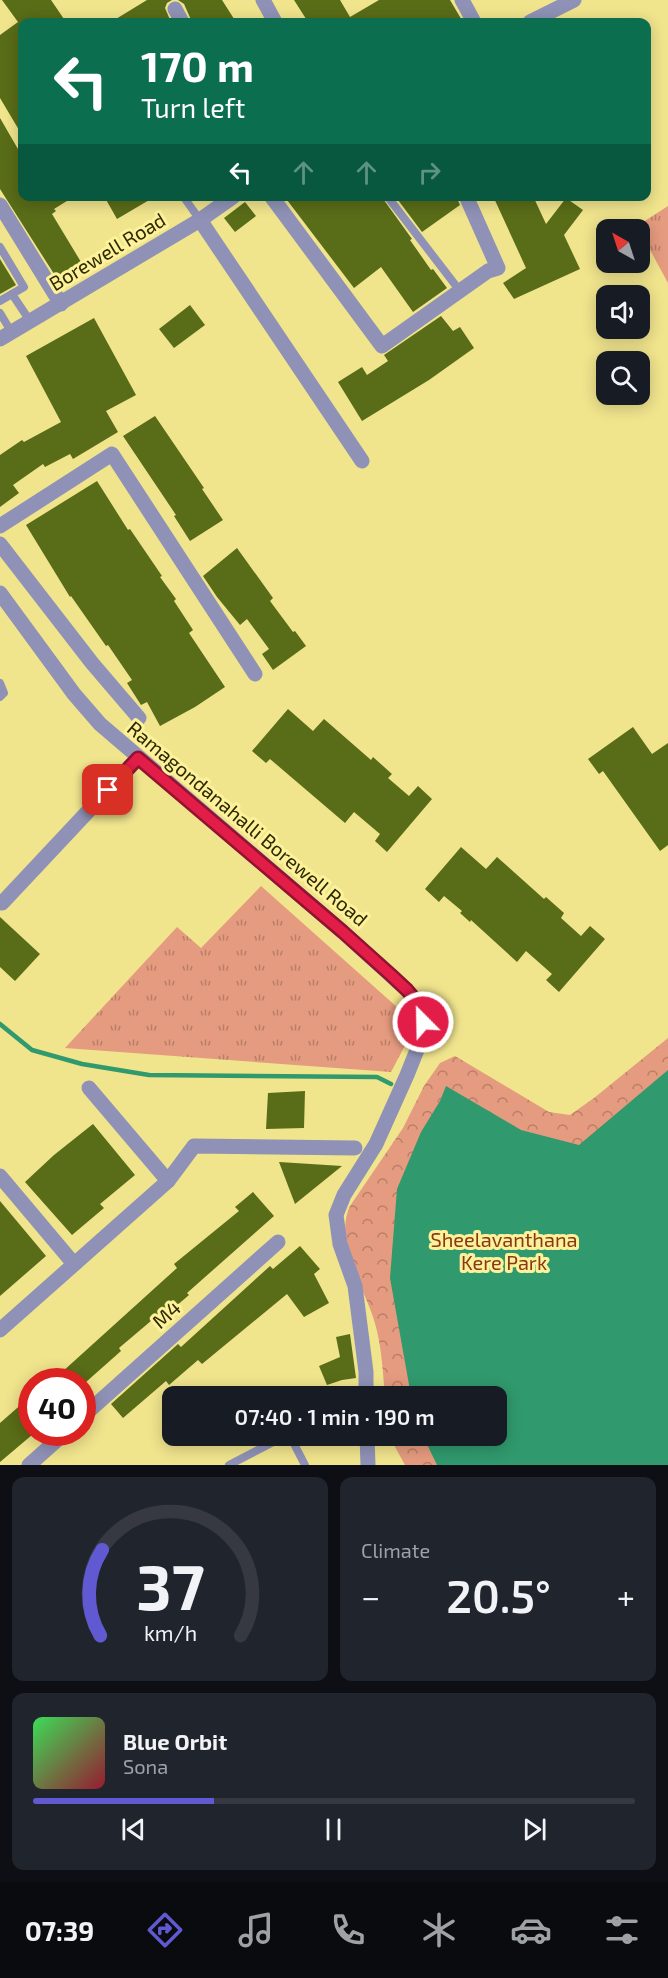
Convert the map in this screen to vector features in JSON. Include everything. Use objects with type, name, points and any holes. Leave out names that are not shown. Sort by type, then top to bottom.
[{"type":"street","points":[[263,0],[273,18]]},
{"type":"street","points":[[462,0],[472,18]]},
{"type":"street","points":[[538,18],[574,0]]},
{"type":"street","name":"Borewell Road","points":[[6,336],[200,220],[227,201]]},
{"type":"street","points":[[275,201],[382,346],[488,271],[498,268],[468,201]]},
{"type":"street","points":[[0,205],[61,304]]},
{"type":"street","points":[[200,220],[362,461]]},
{"type":"street","points":[[0,526],[112,454],[255,674]]},
{"type":"street","points":[[0,544],[92,663],[138,718]]},
{"type":"street","name":"Ramagondanahalli Borewell Road","points":[[0,593],[100,724],[343,932],[407,990],[423,1009],[423,1035],[407,1075],[376,1144],[344,1195],[336,1215],[340,1244],[355,1286],[366,1386]]},
{"type":"street","points":[[2,903],[138,758]]},
{"type":"street","points":[[89,1088],[168,1181]]},
{"type":"street","points":[[0,1329],[168,1181],[195,1146],[355,1148]]},
{"type":"street","points":[[0,1176],[74,1264]]},
{"type":"street","name":"M4","points":[[96,1405],[278,1242]]},
{"type":"street","points":[[29,1465],[50,1446]]},
{"type":"street","points":[[367,1446],[368,1465]]},
{"type":"lane","points":[[187,201],[200,220]]},
{"type":"lane","points":[[391,201],[460,291]]},
{"type":"lane","points":[[0,247],[24,287],[0,301]]},
{"type":"lane","points":[[12,294],[30,321]]},
{"type":"lane","points":[[0,313],[6,336]]},
{"type":"lane","points":[[0,683],[4,693],[0,697]]},
{"type":"lane","points":[[229,1465],[266,1446]]},
{"type":"lane","points":[[296,1446],[305,1465]]},
{"type":"green space","points":[[668,206],[668,283],[650,250],[650,219],[648,219]]},
{"type":"green space","points":[[261,886],[407,1016],[410,1036],[391,1072],[65,1048],[177,927],[201,948]]},
{"type":"green space","name":"Sheelavanthana Kere Park","points":[[668,1038],[668,1465],[405,1465],[395,1446],[507,1446],[507,1386],[384,1386],[377,1331],[349,1253],[346,1221],[350,1206],[403,1128],[424,1086],[440,1063],[455,1056],[549,1112],[570,1115]]},
{"type":"shaded area","name":"Sheelavanthana Kere Park","points":[[668,1070],[668,1465],[437,1465],[428,1446],[507,1446],[507,1386],[409,1386],[390,1278],[397,1189],[421,1132],[440,1101],[446,1086],[521,1130],[579,1145]]},
{"type":"building","points":[[2,0],[51,0],[63,18],[18,18],[18,22]]},
{"type":"building","points":[[147,0],[172,0],[165,8],[169,18],[118,18]]},
{"type":"building","points":[[178,0],[222,0],[233,18],[190,18],[184,4]]},
{"type":"building","points":[[294,0],[340,0],[350,17],[379,0],[450,0],[461,18],[305,18]]},
{"type":"building","points":[[18,22],[18,128],[0,98],[0,35]]},
{"type":"building","points":[[0,118],[18,149],[18,201],[67,201],[54,209],[56,211],[52,214],[81,262],[56,277],[0,189]]},
{"type":"building","points":[[107,201],[148,201],[117,219]]},
{"type":"building","points":[[288,201],[385,201],[431,270],[433,269],[447,288],[413,312],[381,267],[354,288]]},
{"type":"building","points":[[399,201],[458,201],[460,205],[422,232]]},
{"type":"building","points":[[495,201],[535,201],[546,224],[564,201],[570,201],[583,210],[564,235],[580,269],[514,299],[503,283],[526,268]]},
{"type":"building","points":[[245,202],[256,216],[235,232],[224,218]]},
{"type":"building","points":[[0,259],[16,285],[0,294]]},
{"type":"building","points":[[190,305],[205,325],[174,348],[159,329]]},
{"type":"building","points":[[441,316],[453,331],[460,327],[474,348],[429,380],[362,421],[338,382],[362,367],[367,375],[388,361],[384,355]]},
{"type":"building","points":[[94,318],[136,395],[106,411],[118,432],[73,459],[70,454],[45,467],[43,464],[13,485],[19,493],[0,507],[0,455],[22,440],[24,442],[61,422],[26,356]]},
{"type":"building","points":[[155,416],[223,520],[190,541],[174,516],[176,515],[123,436]]},
{"type":"building","points":[[97,481],[128,530],[130,529],[162,576],[160,577],[176,599],[174,601],[193,630],[189,633],[225,687],[160,726],[147,702],[141,705],[127,683],[132,680],[70,597],[26,525]]},
{"type":"building","points":[[237,548],[273,598],[270,601],[306,646],[273,670],[262,654],[269,649],[247,619],[240,625],[203,576]]},
{"type":"building","points":[[288,709],[313,731],[324,719],[371,760],[373,757],[392,774],[388,778],[409,796],[418,786],[432,799],[387,852],[375,841],[380,834],[354,812],[345,823],[270,759],[266,763],[252,751]]},
{"type":"building","points":[[633,727],[652,754],[668,743],[668,845],[660,851],[603,771],[599,774],[588,759]]},
{"type":"building","points":[[461,847],[486,869],[497,857],[544,899],[546,897],[564,913],[561,918],[581,936],[590,926],[605,939],[559,992],[546,980],[552,974],[526,951],[517,962],[471,920],[470,922],[460,913],[462,911],[444,896],[439,902],[425,889]]},
{"type":"building","points":[[0,917],[40,954],[15,981],[0,967]]},
{"type":"building","points":[[305,1091],[304,1128],[266,1129],[268,1093]]},
{"type":"building","points":[[93,1124],[135,1175],[100,1204],[104,1208],[72,1235],[25,1182]]},
{"type":"building","points":[[279,1162],[342,1166],[295,1204]]},
{"type":"building","points":[[253,1192],[274,1216],[161,1319],[158,1315],[119,1348],[121,1351],[96,1373],[96,1368],[66,1368],[177,1268],[174,1264],[239,1211],[235,1207]]},
{"type":"building","points":[[0,1201],[46,1256],[0,1296]]},
{"type":"building","points":[[300,1246],[320,1269],[314,1274],[329,1303],[304,1317],[287,1294],[202,1364],[198,1360],[169,1385],[166,1381],[123,1418],[111,1404],[178,1344],[181,1347],[270,1266],[273,1269]]},
{"type":"building","points":[[350,1334],[356,1378],[327,1385],[319,1366],[340,1357],[336,1337]]},
{"type":"building","points":[[18,1407],[19,1446],[0,1462],[0,1423]]},
{"type":"waterway","points":[[0,1024],[32,1050],[82,1064],[149,1075],[377,1077],[391,1084]]},
{"type":"route","points":[[108,790],[138,758],[391,975],[423,1009],[423,1022]]}]
